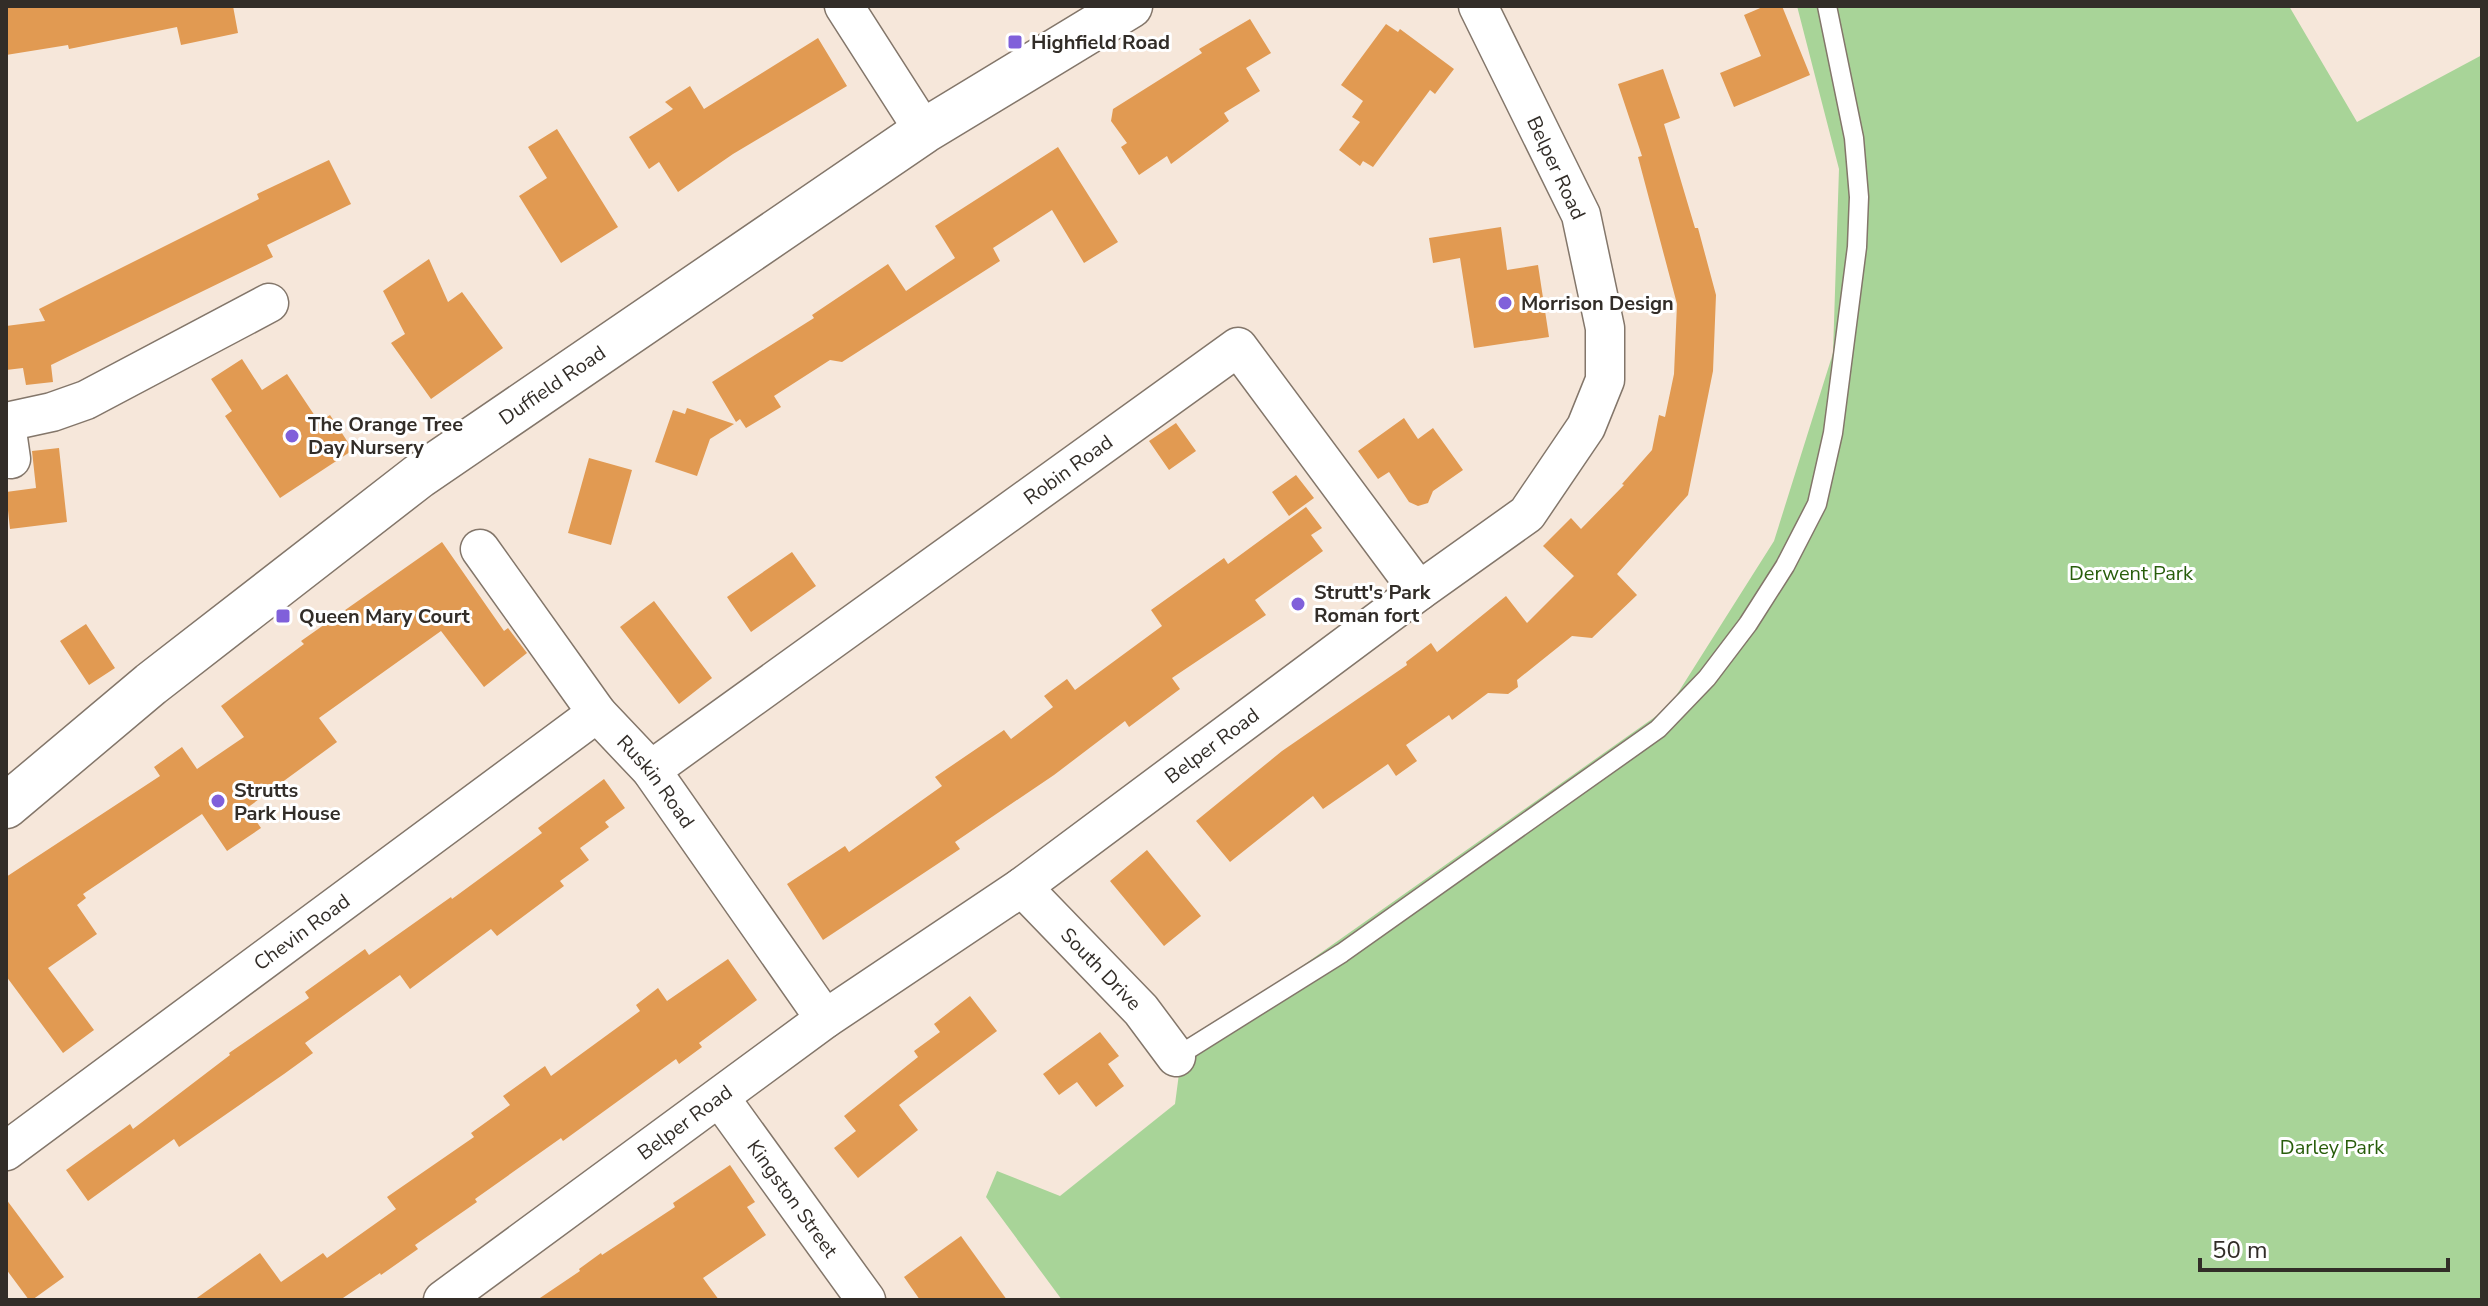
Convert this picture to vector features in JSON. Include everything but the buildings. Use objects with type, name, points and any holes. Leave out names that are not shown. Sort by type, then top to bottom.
[{"type":"main road","name":"Duffield Road","points":[[6,806],[151,684],[419,476],[924,131],[1130,6]]},
{"type":"street","points":[[844,6],[924,131]]},
{"type":"street","name":"Belper Road","points":[[443,1300],[825,1019],[1022,887],[1527,514],[1586,427],[1605,380],[1605,328],[1581,215],[1478,6]]},
{"type":"street","points":[[8,435],[52,412],[86,400],[269,303]]},
{"type":"street","name":"Robin Road","points":[[651,770],[1238,347],[1419,591]]},
{"type":"street","name":"Ruskin Road","points":[[480,549],[597,713],[651,770],[825,1019]]},
{"type":"street","name":"Chevin Road","points":[[6,1151],[597,713]]},
{"type":"street","name":"South Drive","points":[[1022,887],[1141,1010],[1176,1057]]},
{"type":"street","name":"Kingston Street","points":[[720,1098],[866,1300]]},
{"type":"lane","points":[[1176,1057],[1342,953],[1658,729],[1715,668],[1785,566],[1817,504],[1833,433],[1857,247],[1859,197],[1854,138],[1827,6]]},
{"type":"green space","name":"Derwent Park","points":[[1797,6],[2289,6],[2357,122],[2482,55],[2482,1300],[1062,1300],[986,1197],[997,1171],[1060,1196],[1175,1104],[1182,1051],[1669,707],[1774,541],[1833,353],[1839,169]]},
{"type":"place","name":"Highfield Road","points":[[1015,42]]},
{"type":"place","name":"Morrison Design","points":[[1505,303]]},
{"type":"place","name":"The Orange Tree Day Nursery","points":[[292,436]]},
{"type":"place","name":"Strutt's Park Roman fort","points":[[1298,604]]},
{"type":"place","name":"Queen Mary Court","points":[[283,616]]},
{"type":"place","name":"Strutts Park House","points":[[218,801]]},
{"type":"park label","name":"Darley Park","points":[[2332,1147]]}]
